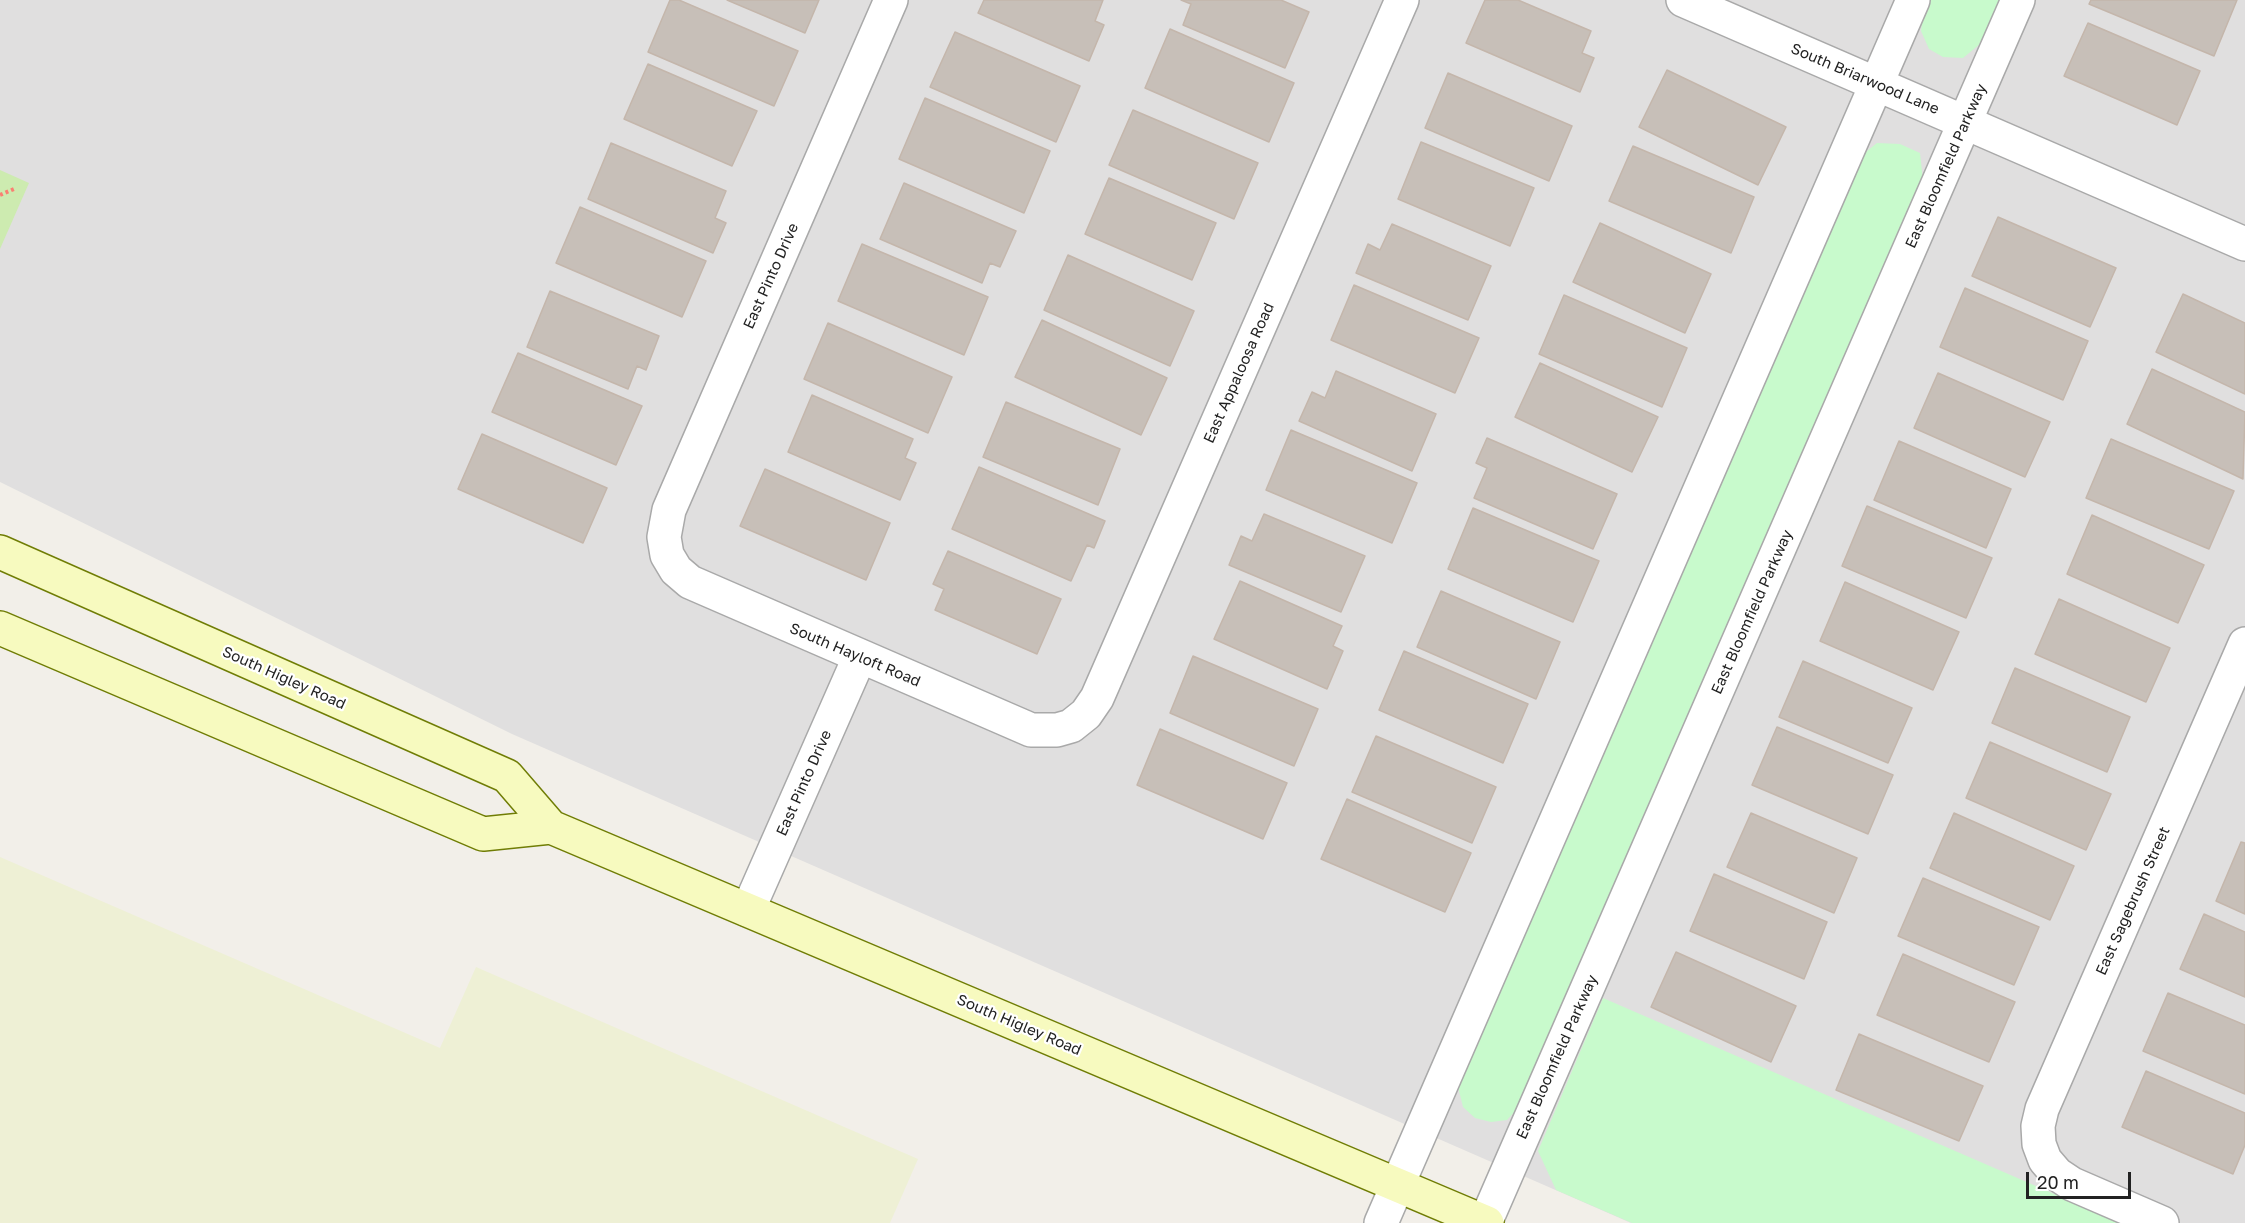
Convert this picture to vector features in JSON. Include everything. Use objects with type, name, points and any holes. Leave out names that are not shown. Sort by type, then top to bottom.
[{"type":"main road","name":"South Higley Road","points":[[0,552],[507,776],[551,827],[1486,1223]]},
{"type":"main road","name":"South Higley Road","points":[[0,628],[483,834],[551,827]]},
{"type":"street","name":"East Pinto Drive","points":[[667,555],[664,537],[669,510],[891,0]]},
{"type":"street","name":"East Appaloosa Road","points":[[1057,730],[1071,726],[1086,714],[1097,698],[1402,0]]},
{"type":"street","name":"South Briarwood Lane","points":[[1683,0],[2245,244]]},
{"type":"street","points":[[1381,1223],[1913,0]]},
{"type":"street","name":"East Bloomfield Parkway","points":[[1486,1223],[2018,0]]},
{"type":"street","name":"South Hayloft Road","points":[[667,555],[676,570],[690,582],[1031,730],[1057,730]]},
{"type":"street","name":"East Sagebrush Street","points":[[2162,1223],[2072,1184],[2057,1174],[2045,1160],[2039,1144],[2038,1126],[2042,1109],[2245,644]]},
{"type":"street","name":"East Pinto Drive","points":[[748,910],[860,656]]},
{"type":"path","points":[[0,195],[14,189]]},
{"type":"shaded area","points":[[0,0],[2245,0],[2245,1223],[1631,1223],[512,734],[0,482]]},
{"type":"green space","points":[[1930,0],[2000,0],[1980,44],[1963,58],[1943,57],[1929,49],[1921,31],[1923,15]]},
{"type":"green space","points":[[1877,143],[1900,144],[1920,153],[1923,181],[1520,1106],[1507,1120],[1491,1122],[1475,1118],[1463,1107],[1457,1083],[1862,155]]},
{"type":"green space","points":[[0,170],[29,183],[0,249]]},
{"type":"green space","points":[[0,857],[440,1048],[476,967],[918,1159],[890,1223],[0,1223]]},
{"type":"green space","points":[[1603,998],[2121,1223],[1632,1223],[1556,1190],[1538,1151]]},
{"type":"building","points":[[670,0],[679,0],[798,51],[774,106],[648,52]]},
{"type":"building","points":[[727,0],[819,0],[805,33]]},
{"type":"building","points":[[984,0],[1103,0],[1095,21],[1104,25],[1089,61],[978,13]]},
{"type":"building","points":[[1181,0],[1281,0],[1309,12],[1285,68],[1183,25],[1191,4]]},
{"type":"building","points":[[1485,0],[1518,0],[1591,31],[1582,53],[1594,58],[1580,92],[1466,43]]},
{"type":"building","points":[[2091,0],[2237,0],[2214,56],[2089,4]]},
{"type":"building","points":[[2088,23],[2200,71],[2177,125],[2064,76]]},
{"type":"building","points":[[1170,29],[1294,83],[1269,142],[1145,88]]},
{"type":"building","points":[[955,32],[1080,86],[1056,142],[930,87]]},
{"type":"building","points":[[648,64],[757,111],[732,166],[624,119]]},
{"type":"building","points":[[1667,70],[1786,127],[1758,185],[1639,127]]},
{"type":"building","points":[[1448,73],[1572,126],[1549,181],[1425,128]]},
{"type":"building","points":[[925,98],[1050,151],[1024,213],[899,159]]},
{"type":"building","points":[[1133,110],[1258,163],[1234,219],[1109,165]]},
{"type":"building","points":[[1421,142],[1534,188],[1510,246],[1398,199]]},
{"type":"building","points":[[611,143],[726,191],[715,218],[726,223],[713,253],[588,199]]},
{"type":"building","points":[[1633,146],[1754,197],[1731,253],[1609,201]]},
{"type":"building","points":[[1109,178],[1216,223],[1192,280],[1085,234]]},
{"type":"building","points":[[904,183],[1016,231],[1000,267],[990,263],[982,283],[880,239]]},
{"type":"building","points":[[580,207],[706,261],[682,317],[556,263]]},
{"type":"building","points":[[1998,217],[2116,268],[2090,327],[1972,276]]},
{"type":"building","points":[[1600,223],[1711,274],[1685,333],[1573,282]]},
{"type":"building","points":[[1392,224],[1491,266],[1468,320],[1356,273],[1368,244],[1380,250]]},
{"type":"building","points":[[862,244],[988,297],[964,355],[838,301]]},
{"type":"building","points":[[1068,255],[1194,311],[1170,366],[1044,310]]},
{"type":"building","points":[[1354,285],[1479,338],[1455,393],[1331,340]]},
{"type":"building","points":[[1965,288],[2088,341],[2063,400],[1940,347]]},
{"type":"building","points":[[550,291],[659,336],[646,370],[637,366],[628,389],[527,347]]},
{"type":"building","points":[[2183,294],[2245,323],[2245,394],[2156,352]]},
{"type":"building","points":[[1564,295],[1687,348],[1662,407],[1539,354]]},
{"type":"building","points":[[1042,320],[1167,378],[1141,435],[1015,377]]},
{"type":"building","points":[[828,323],[952,377],[928,433],[804,379]]},
{"type":"building","points":[[518,353],[642,406],[616,465],[492,412]]},
{"type":"building","points":[[1540,363],[1658,417],[1632,472],[1515,417]]},
{"type":"building","points":[[2152,369],[2245,412],[2243,479],[2127,424]]},
{"type":"building","points":[[1336,371],[1436,414],[1412,471],[1299,421],[1312,392],[1325,398]]},
{"type":"building","points":[[1938,373],[2050,422],[2025,477],[1914,428]]},
{"type":"building","points":[[812,395],[913,439],[905,458],[916,463],[900,500],[788,452]]},
{"type":"building","points":[[1006,402],[1120,449],[1098,505],[983,457]]},
{"type":"building","points":[[1291,430],[1417,483],[1392,543],[1266,490]]},
{"type":"building","points":[[482,434],[607,488],[583,543],[458,489]]},
{"type":"building","points":[[1487,438],[1617,494],[1593,549],[1474,498],[1487,468],[1476,463]]},
{"type":"building","points":[[2111,439],[2234,491],[2209,549],[2086,498]]},
{"type":"building","points":[[1899,441],[2011,489],[1986,548],[1874,500]]},
{"type":"building","points":[[979,467],[1105,521],[1094,548],[1087,545],[1071,581],[952,529]]},
{"type":"building","points":[[765,469],[890,523],[866,580],[740,526]]},
{"type":"building","points":[[1867,506],[1992,558],[1966,618],[1842,566]]},
{"type":"building","points":[[1473,508],[1599,561],[1573,622],[1448,569]]},
{"type":"building","points":[[1264,514],[1365,556],[1341,612],[1229,565],[1241,536],[1252,541]]},
{"type":"building","points":[[2092,515],[2204,565],[2178,623],[2067,574]]},
{"type":"building","points":[[948,551],[1061,599],[1037,654],[935,610],[944,589],[933,584]]},
{"type":"building","points":[[1240,581],[1342,626],[1333,646],[1343,651],[1327,689],[1214,639]]},
{"type":"building","points":[[1845,582],[1959,632],[1933,690],[1820,641]]},
{"type":"building","points":[[1441,591],[1560,642],[1536,699],[1417,647]]},
{"type":"building","points":[[2059,599],[2170,648],[2146,702],[2035,654]]},
{"type":"building","points":[[1404,651],[1528,704],[1503,763],[1379,710]]},
{"type":"building","points":[[1193,656],[1318,709],[1294,766],[1170,713]]},
{"type":"building","points":[[1803,661],[1912,708],[1888,763],[1779,717]]},
{"type":"building","points":[[2015,668],[2130,717],[2107,772],[1992,723]]},
{"type":"building","points":[[1777,727],[1893,775],[1868,834],[1752,785]]},
{"type":"building","points":[[1160,729],[1287,783],[1263,839],[1137,785]]},
{"type":"building","points":[[1376,736],[1496,787],[1472,843],[1352,792]]},
{"type":"building","points":[[1990,742],[2111,794],[2086,850],[1966,798]]},
{"type":"building","points":[[1347,799],[1471,853],[1445,912],[1321,859]]},
{"type":"building","points":[[1751,813],[1857,858],[1834,913],[1727,867]]},
{"type":"building","points":[[1954,813],[2074,866],[2050,920],[1930,868]]},
{"type":"building","points":[[2241,842],[2245,843],[2245,914],[2216,901]]},
{"type":"building","points":[[1714,874],[1827,922],[1804,979],[1690,931]]},
{"type":"building","points":[[1923,878],[2039,927],[2014,985],[1898,936]]},
{"type":"building","points":[[2204,914],[2245,932],[2245,997],[2180,969]]},
{"type":"building","points":[[1676,952],[1796,1006],[1771,1062],[1651,1007]]},
{"type":"building","points":[[1903,954],[2015,1002],[1989,1062],[1877,1015]]},
{"type":"building","points":[[2168,993],[2245,1025],[2245,1094],[2143,1051]]},
{"type":"building","points":[[1859,1034],[1983,1086],[1959,1141],[1836,1090]]},
{"type":"building","points":[[2146,1071],[2245,1113],[2245,1145],[2233,1174],[2122,1127]]}]
